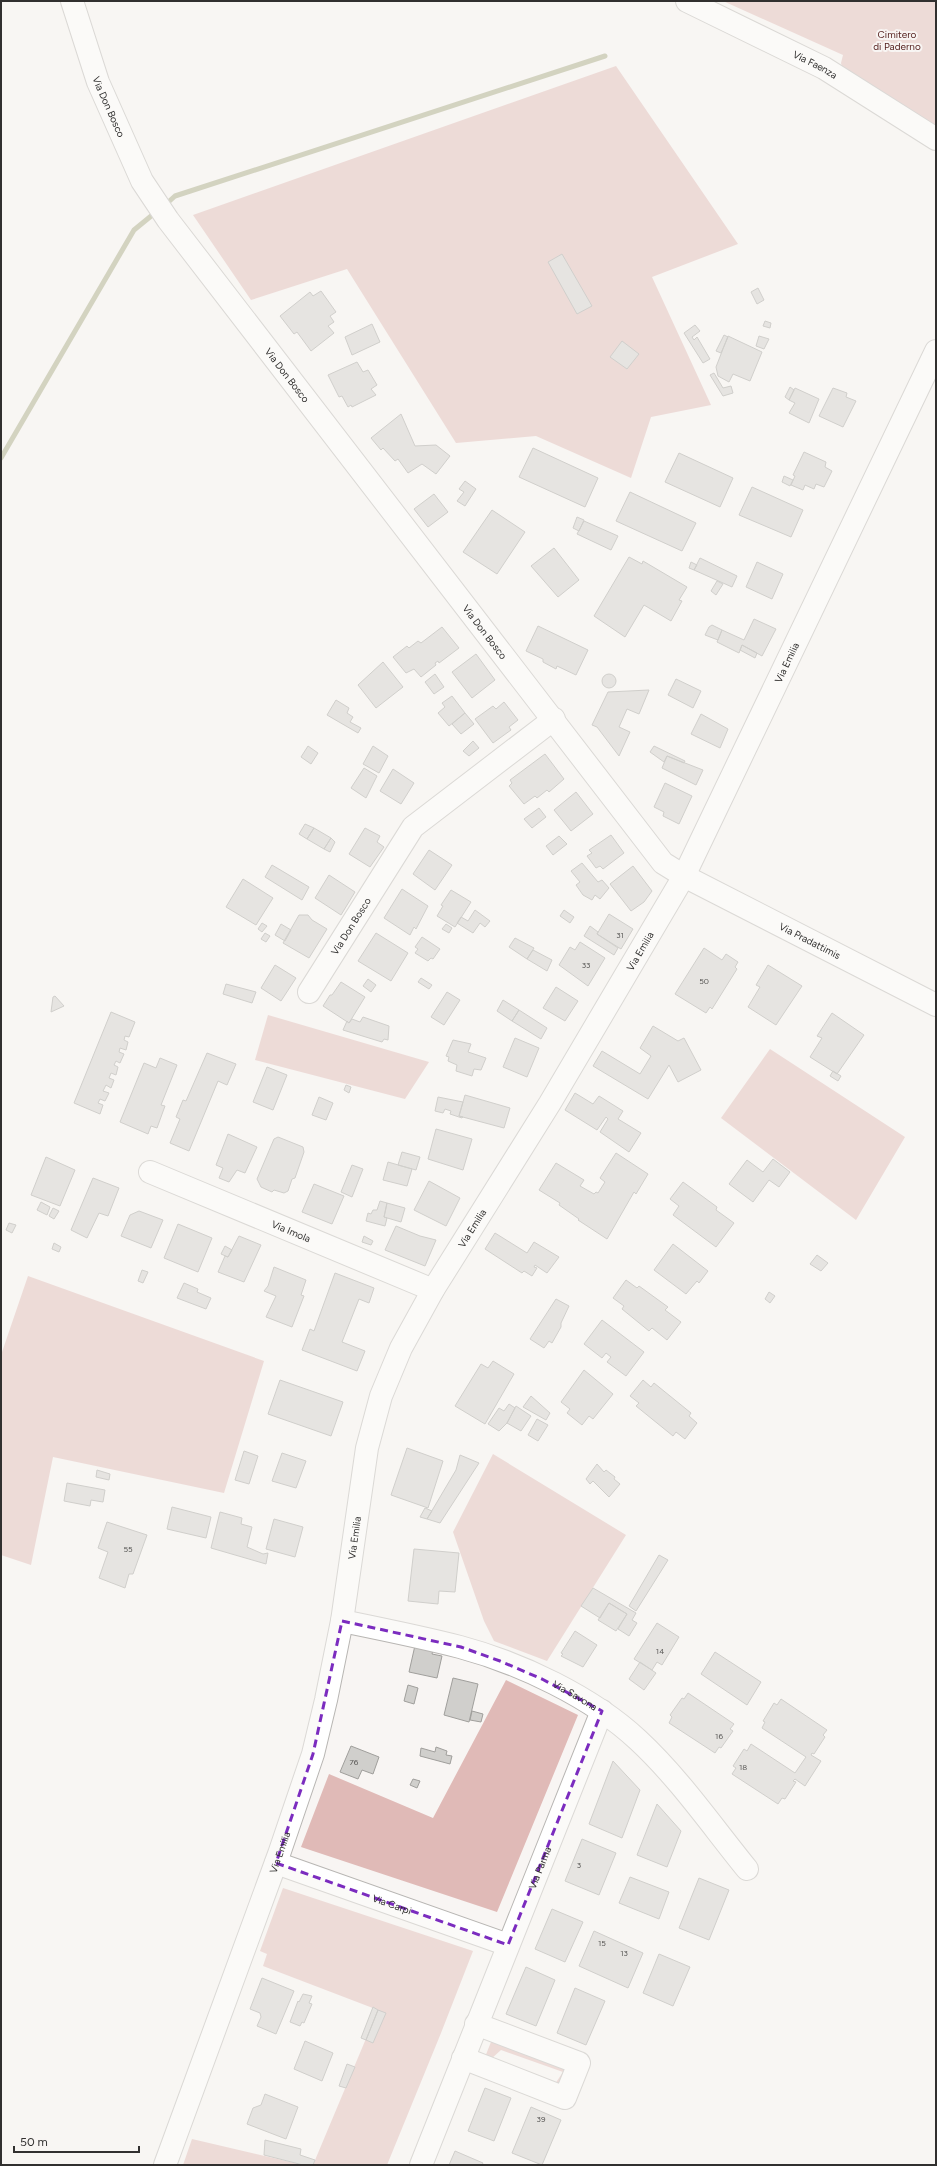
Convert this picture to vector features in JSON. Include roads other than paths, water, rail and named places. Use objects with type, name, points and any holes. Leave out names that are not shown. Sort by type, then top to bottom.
[{"type":"street","name":"Via Don Bosco","points":[[72,1],[98,82],[149,192],[168,220],[554,719],[663,863],[684,876]]},
{"type":"street","name":"Via Faenza","points":[[687,1],[824,68],[936,139]]},
{"type":"street","name":"Via Emilia","points":[[165,2165],[276,1863],[314,1747],[342,1621],[367,1448],[384,1389],[401,1348],[433,1290],[550,1103],[684,876],[936,351]]},
{"type":"street","name":"Via Don Bosco","points":[[309,992],[414,828],[554,719]]},
{"type":"street","name":"Via Pradattimis","points":[[684,876],[936,1005]]},
{"type":"street","name":"Via Imola","points":[[150,1172],[433,1290]]},
{"type":"street","name":"Via Savona","points":[[342,1621],[461,1647],[494,1658],[542,1679],[602,1711],[638,1740],[665,1769],[747,1869]]},
{"type":"street","name":"Via Parma","points":[[421,2165],[602,1711]]},
{"type":"street","name":"Via Carpi","points":[[276,1863],[508,1945]]},
{"type":"street","points":[[463,2058],[565,2098],[579,2063],[476,2024]]},
{"type":"waterway","points":[[164,206],[175,196],[605,56]]},
{"type":"waterway","points":[[1,458],[134,230],[156,212]]},
{"type":"park label","name":"Cimitero di Paderno","points":[[897,40]]}]
